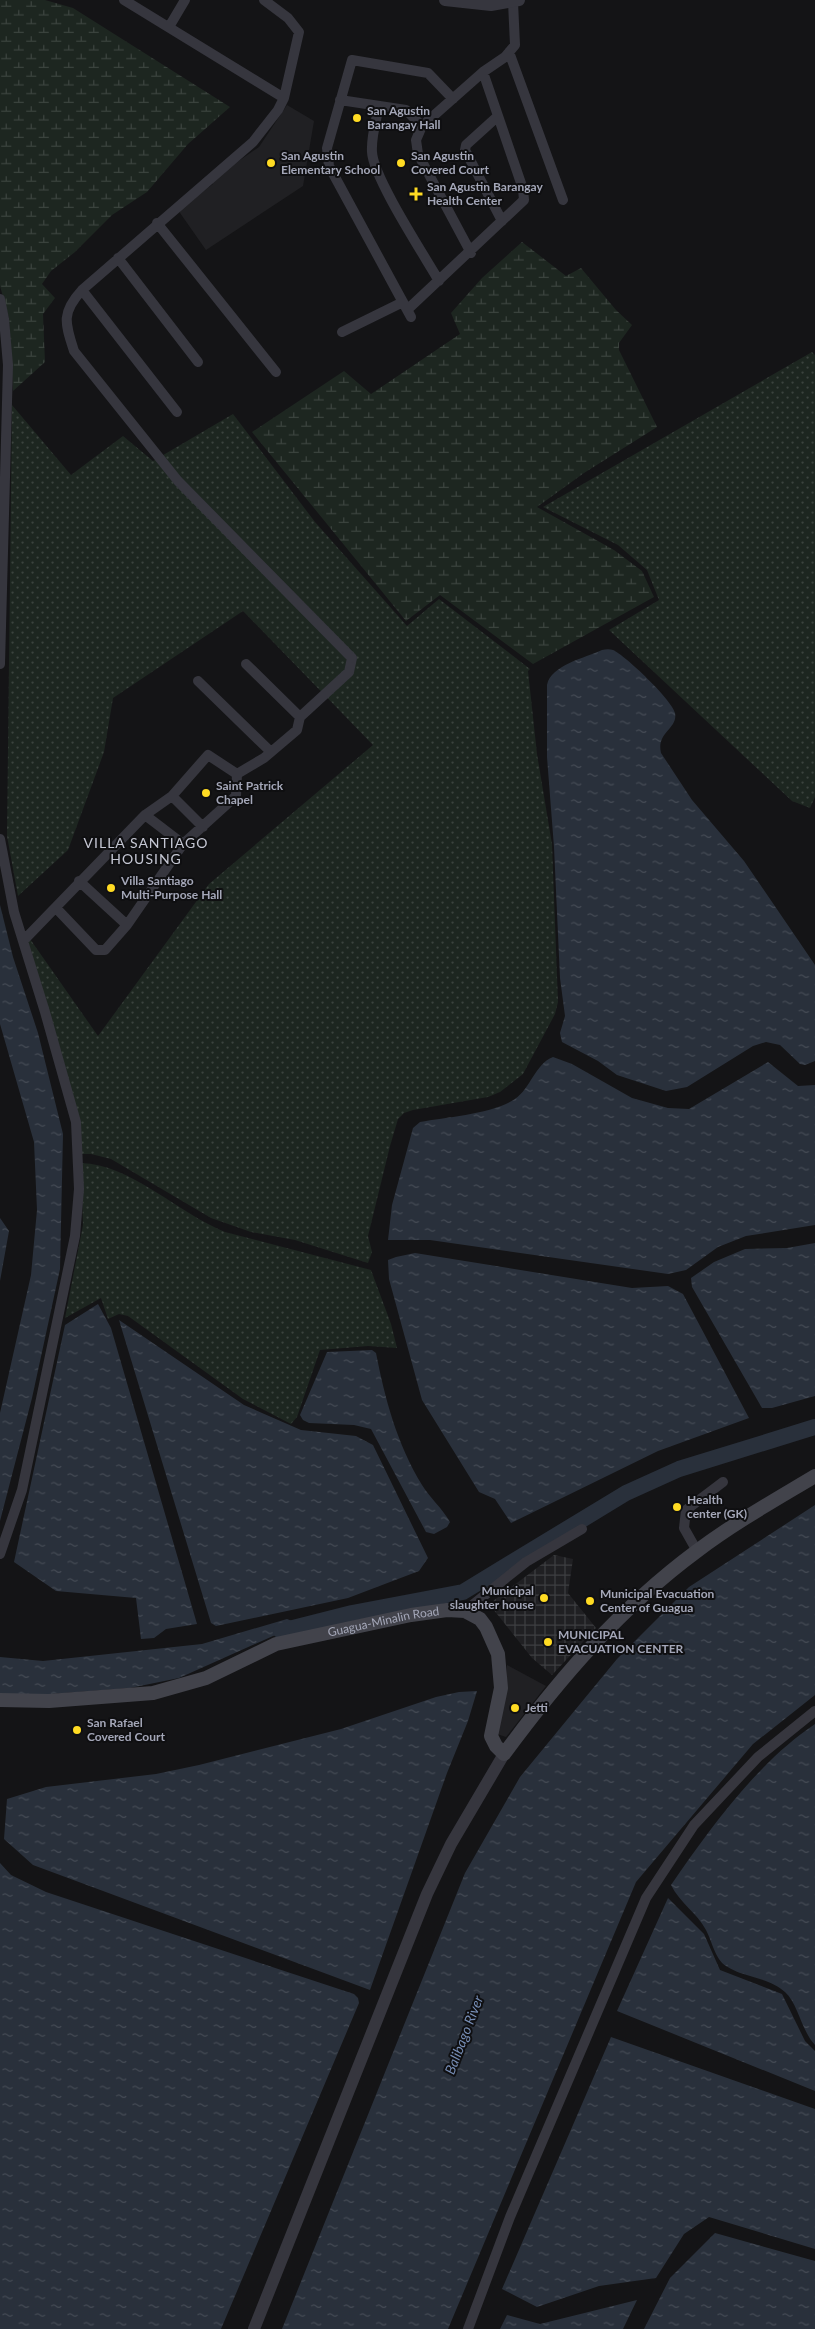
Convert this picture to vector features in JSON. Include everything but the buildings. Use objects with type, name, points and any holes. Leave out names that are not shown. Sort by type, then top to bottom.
[{"type":"main road","points":[[465,1611],[480,1619],[486,1627],[498,1654],[501,1688],[491,1736],[496,1746],[504,1754],[540,1705],[589,1647],[642,1596],[696,1551],[815,1476]]},
{"type":"main road","name":"Guagua-Minalin Road","points":[[0,1700],[49,1701],[154,1693],[206,1678],[276,1644],[411,1615],[465,1611]]},
{"type":"street","points":[[124,0],[284,98]]},
{"type":"street","points":[[169,27],[185,0]]},
{"type":"street","points":[[237,774],[272,752],[297,730],[300,717],[349,672],[352,658],[178,481],[74,350],[66,327],[69,305],[82,290],[252,142],[278,110],[284,98],[300,32],[288,18],[264,0]]},
{"type":"street","points":[[445,0],[491,5],[516,1],[515,45],[498,63],[483,72],[422,126],[416,140],[418,154],[470,253]]},
{"type":"street","points":[[509,52],[562,200]]},
{"type":"street","points":[[407,310],[329,166],[327,148],[352,60],[428,73],[453,99]]},
{"type":"street","points":[[342,332],[407,310],[521,205],[525,196],[483,72]]},
{"type":"street","points":[[340,100],[406,110],[422,126]]},
{"type":"street","points":[[379,106],[372,138],[373,159],[392,200],[439,281]]},
{"type":"street","points":[[498,116],[466,145],[465,150],[502,221]]},
{"type":"street","points":[[157,224],[276,372]]},
{"type":"street","points":[[118,258],[198,362]]},
{"type":"street","points":[[82,290],[177,412]]},
{"type":"street","points":[[0,300],[4,319],[8,365],[0,664]]},
{"type":"street","points":[[246,664],[300,717]]},
{"type":"street","points":[[198,681],[272,752]]},
{"type":"street","points":[[24,940],[56,908],[79,881],[145,815],[172,796],[208,756],[237,774]]},
{"type":"street","points":[[56,908],[96,950],[105,950],[126,925],[183,844],[236,796],[237,774]]},
{"type":"street","points":[[172,796],[203,827]]},
{"type":"street","points":[[145,815],[183,844]]},
{"type":"street","points":[[0,839],[14,912],[24,940],[76,1122],[79,1189],[75,1236],[22,1490],[0,1554]]},
{"type":"street","points":[[79,881],[126,925]]},
{"type":"street","points":[[696,1551],[684,1528],[686,1510],[723,1482]]},
{"type":"street","points":[[465,1611],[526,1562],[582,1529]]},
{"type":"street","points":[[468,2329],[510,2217],[646,1898],[694,1825],[758,1757],[815,1711]]},
{"type":"street","points":[[254,2329],[427,1894],[451,1844],[504,1754]]},
{"type":"shaded area","name":"San Agustin Elementary School","points":[[287,105],[314,121],[303,186],[206,250],[178,210],[213,184],[211,180],[259,147]]},
{"type":"shaded area","points":[[554,1555],[573,1559],[568,1593],[596,1628],[552,1675],[532,1658],[489,1604]]},
{"type":"shaded area","name":"Jetti","points":[[507,1665],[546,1686],[506,1737],[497,1734],[507,1688]]},
{"type":"green space","points":[[0,0],[45,0],[73,8],[230,107],[188,144],[147,192],[112,215],[75,252],[51,271],[42,284],[55,298],[43,314],[45,362],[13,391],[9,318],[0,286]]},
{"type":"green space","points":[[522,242],[566,276],[581,268],[616,310],[632,325],[619,343],[619,350],[657,427],[584,473],[537,507],[614,550],[642,571],[654,597],[533,664],[440,595],[406,621],[252,432],[344,371],[371,394],[460,334],[451,313],[482,278]]},
{"type":"green space","points":[[812,352],[815,355],[815,797],[810,808],[792,801],[609,630],[659,600],[647,570],[618,545],[543,507]]},
{"type":"green space","points":[[12,405],[71,475],[123,436],[153,461],[233,414],[315,522],[407,626],[439,599],[530,669],[528,671],[537,754],[552,844],[558,1002],[555,1014],[523,1074],[500,1092],[488,1097],[413,1110],[404,1113],[398,1119],[368,1236],[372,1252],[368,1263],[295,1240],[251,1232],[211,1218],[111,1159],[91,1154],[81,1154],[26,946],[30,939],[98,1036],[209,884],[373,745],[243,611],[113,698],[104,752],[68,850],[18,896],[7,836]]},
{"type":"green space","points":[[81,1163],[99,1165],[136,1180],[207,1224],[225,1232],[371,1270],[391,1324],[397,1348],[368,1346],[320,1350],[297,1417],[291,1424],[243,1399],[128,1316],[119,1314],[108,1319],[101,1298],[65,1318],[83,1225]]},
{"type":"water","points":[[602,650],[613,650],[627,660],[658,689],[672,707],[675,718],[661,740],[661,753],[692,800],[744,861],[815,965],[815,1061],[805,1065],[800,1064],[780,1045],[766,1042],[753,1046],[687,1087],[666,1091],[617,1075],[598,1061],[562,1042],[560,1033],[565,1016],[560,978],[554,847],[547,757],[547,685],[555,672],[562,667]]},
{"type":"water","points":[[0,905],[13,957],[38,1033],[63,1134],[60,1269],[32,1398],[0,1521],[0,1413],[31,1275],[37,1210],[34,1142],[0,1024]]},
{"type":"water","points":[[553,1057],[572,1064],[632,1098],[668,1108],[689,1109],[768,1062],[798,1086],[815,1085],[815,1225],[746,1236],[718,1247],[686,1270],[668,1274],[430,1240],[388,1240],[392,1205],[413,1128],[420,1122],[482,1112],[506,1104],[515,1099],[525,1089],[537,1070]]},
{"type":"water","points":[[0,1218],[9,1231],[0,1281]]},
{"type":"water","points":[[815,1243],[815,1396],[772,1408],[762,1408],[692,1287],[691,1278],[714,1262],[745,1249],[787,1248]]},
{"type":"water","points":[[415,1253],[632,1288],[668,1286],[683,1294],[749,1418],[658,1451],[511,1523],[495,1499],[479,1492],[422,1400],[389,1279],[388,1260]]},
{"type":"water","points":[[98,1304],[111,1328],[197,1624],[166,1629],[154,1638],[141,1639],[136,1598],[56,1591],[14,1562],[65,1325]]},
{"type":"water","points":[[119,1320],[244,1405],[301,1430],[356,1436],[373,1445],[428,1558],[419,1571],[348,1598],[216,1626],[211,1623]]},
{"type":"water","points":[[372,1350],[376,1353],[393,1421],[406,1454],[422,1485],[450,1522],[447,1527],[434,1534],[426,1532],[371,1429],[354,1425],[309,1423],[303,1420],[300,1415],[327,1352]]},
{"type":"water","name":"Balibago River","points":[[815,1505],[815,1695],[753,1744],[636,1882],[448,2329],[282,2329],[465,1873],[520,1777],[617,1659],[689,1587]]},
{"type":"water","points":[[287,1619],[307,1627],[273,1636],[179,1678],[130,1688],[25,1696],[0,1694],[0,1657],[43,1661],[202,1644]]},
{"type":"water","points":[[477,1691],[468,1721],[447,1773],[370,1990],[33,1865],[4,1839],[7,1799],[46,1787],[156,1774],[199,1765],[341,1729],[436,1697],[459,1692]]},
{"type":"water","points":[[815,1724],[815,2045],[806,2032],[793,2003],[785,1992],[772,1983],[733,1970],[722,1963],[702,1924],[671,1885],[736,1797],[774,1757]]},
{"type":"water","points":[[0,1863],[11,1875],[46,1892],[354,1994],[358,1998],[359,2003],[221,2329],[0,2329]]},
{"type":"water","points":[[668,1898],[704,1934],[720,1970],[782,1994],[805,2041],[815,2051],[815,2091],[617,2011]]},
{"type":"water","points":[[611,2037],[815,2109],[815,2249],[709,2217],[684,2234],[656,2278],[599,2286],[537,2307],[502,2289]]},
{"type":"water","points":[[715,2233],[815,2261],[815,2329],[644,2329],[670,2278]]},
{"type":"water","points":[[637,2300],[623,2329],[500,2329],[507,2315],[540,2324]]},
{"type":"waterway","points":[[281,1631],[352,1613],[463,1592],[626,1493],[679,1469],[815,1427]]},
{"type":"place","name":"San Agustin Barangay Hall","points":[[357,118]]},
{"type":"place","name":"San Agustin Elementary School","points":[[271,163]]},
{"type":"place","name":"San Agustin Covered Court","points":[[401,163]]},
{"type":"place","name":"San Agustin Barangay Health Center","points":[[416,194]]},
{"type":"place","name":"Saint Patrick Chapel","points":[[206,793]]},
{"type":"place","name":"Villa Santiago Multi-Purpose Hall","points":[[111,888]]},
{"type":"place","name":"Health center (GK)","points":[[677,1507]]},
{"type":"place","name":"Municipal slaughter house","points":[[544,1598]]},
{"type":"place","name":"Municipal Evacuation Center of Guagua","points":[[590,1601]]},
{"type":"place","name":"MUNICIPAL EVACUATION CENTER","points":[[548,1642]]},
{"type":"place","name":"Jetti","points":[[515,1708]]},
{"type":"place","name":"San Rafael Covered Court","points":[[77,1730]]},
{"type":"district","name":"VILLA SANTIAGO HOUSING","points":[[146,852]]}]
